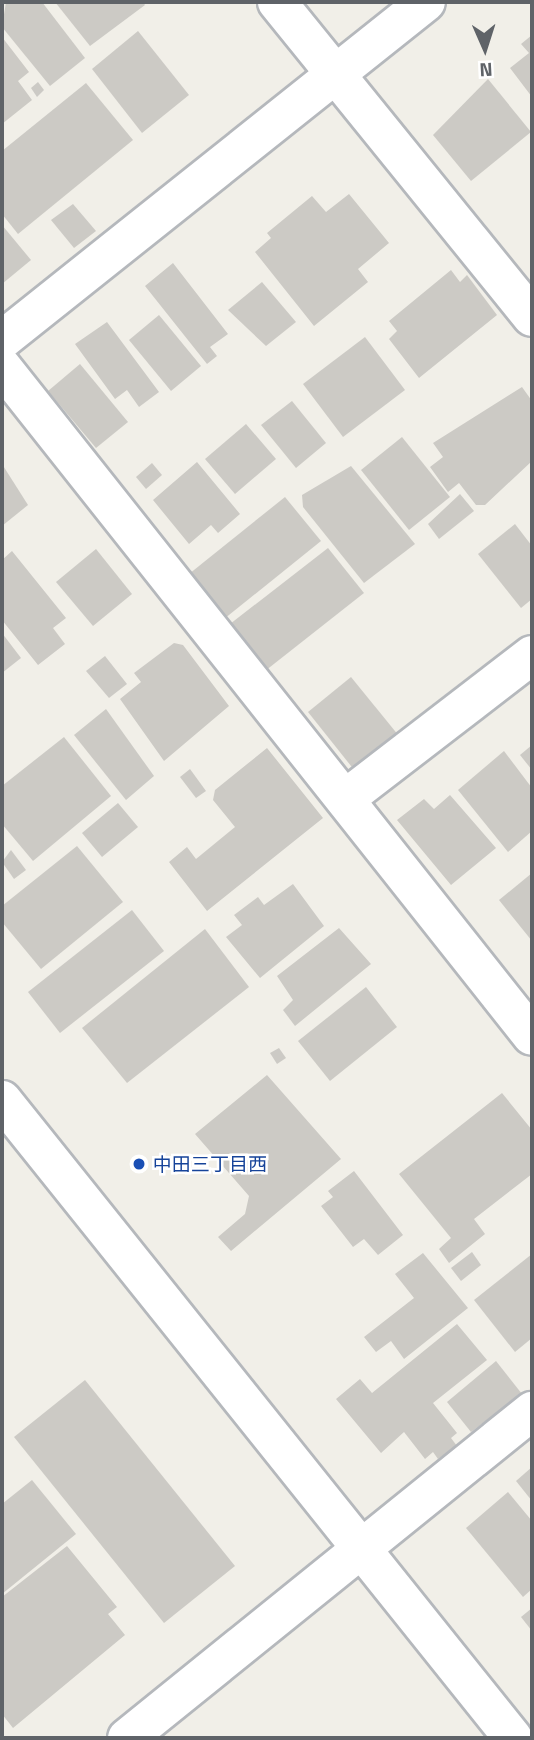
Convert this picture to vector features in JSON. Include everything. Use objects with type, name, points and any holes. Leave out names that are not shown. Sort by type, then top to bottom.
[{"type":"street","points":[[277,2],[532,317]]},
{"type":"street","points":[[2,340],[337,76],[426,2]]},
{"type":"street","points":[[2,367],[532,1036]]},
{"type":"street","points":[[345,799],[532,655]]},
{"type":"street","points":[[2,1100],[513,1738]]},
{"type":"street","points":[[127,1738],[532,1411]]},
{"type":"building","points":[[6,2],[42,2],[85,58],[50,86],[2,27]]},
{"type":"building","points":[[55,2],[143,2],[145,5],[90,46]]},
{"type":"building","points":[[138,31],[189,95],[142,133],[92,69]]},
{"type":"building","points":[[532,35],[532,97],[510,68],[529,53],[521,44]]},
{"type":"building","points":[[2,37],[29,72],[18,81],[32,100],[2,124]]},
{"type":"building","points":[[488,79],[531,132],[471,181],[433,135]]},
{"type":"building","points":[[38,82],[44,90],[37,97],[31,88]]},
{"type":"building","points":[[86,83],[133,140],[18,234],[2,214],[2,151]]},
{"type":"building","points":[[349,194],[389,243],[358,269],[368,282],[314,326],[255,252],[271,238],[267,233],[312,196],[326,212]]},
{"type":"building","points":[[73,204],[96,231],[74,248],[51,220]]},
{"type":"building","points":[[2,225],[31,260],[2,284]]},
{"type":"building","points":[[173,263],[228,334],[210,347],[217,356],[207,364],[145,286]]},
{"type":"building","points":[[451,270],[460,282],[467,275],[497,315],[419,378],[389,339],[397,331],[389,321]]},
{"type":"building","points":[[262,282],[296,322],[266,346],[228,310]]},
{"type":"building","points":[[159,315],[201,366],[171,391],[129,340]]},
{"type":"building","points":[[107,322],[159,392],[139,407],[127,390],[115,399],[75,344]]},
{"type":"building","points":[[365,337],[405,390],[343,437],[303,384]]},
{"type":"building","points":[[80,364],[128,422],[96,448],[48,391]]},
{"type":"building","points":[[522,387],[532,401],[532,461],[485,505],[476,505],[459,483],[448,492],[430,467],[443,457],[433,443]]},
{"type":"building","points":[[292,401],[326,443],[296,468],[261,425]]},
{"type":"building","points":[[246,424],[276,459],[235,494],[205,459]]},
{"type":"building","points":[[402,437],[450,497],[409,530],[361,470]]},
{"type":"building","points":[[197,462],[240,514],[218,533],[211,525],[189,544],[153,500]]},
{"type":"building","points":[[152,463],[162,475],[146,489],[136,477]]},
{"type":"building","points":[[2,464],[28,505],[2,526]]},
{"type":"building","points":[[351,466],[415,544],[364,583],[303,507],[302,495]]},
{"type":"building","points":[[460,494],[474,511],[439,539],[428,524]]},
{"type":"building","points":[[285,497],[321,541],[224,619],[189,574]]},
{"type":"building","points":[[515,524],[532,546],[532,599],[521,608],[478,554]]},
{"type":"building","points":[[328,548],[364,593],[265,671],[230,624]]},
{"type":"building","points":[[96,549],[132,594],[93,626],[56,582]]},
{"type":"building","points":[[12,551],[66,618],[53,628],[65,644],[38,665],[2,620],[2,560]]},
{"type":"building","points":[[2,633],[21,658],[2,673]]},
{"type":"building","points":[[174,643],[183,645],[229,706],[164,761],[120,699],[141,682],[134,673]]},
{"type":"building","points":[[105,656],[127,684],[109,698],[86,671]]},
{"type":"building","points":[[351,677],[399,736],[355,771],[308,712]]},
{"type":"building","points":[[106,709],[154,776],[126,800],[74,735]]},
{"type":"building","points":[[64,737],[111,796],[33,861],[2,824],[2,786]]},
{"type":"building","points":[[532,745],[532,770],[520,755]]},
{"type":"building","points":[[267,748],[323,818],[207,911],[169,862],[187,847],[196,859],[235,827],[213,800],[215,790]]},
{"type":"building","points":[[504,751],[532,788],[532,831],[508,852],[458,790]]},
{"type":"building","points":[[190,769],[206,791],[196,798],[180,777]]},
{"type":"building","points":[[450,795],[496,848],[451,885],[397,820],[424,799],[434,809]]},
{"type":"building","points":[[118,803],[138,827],[102,857],[82,833]]},
{"type":"building","points":[[77,846],[123,902],[41,969],[2,922],[2,906]]},
{"type":"building","points":[[11,850],[26,870],[14,879],[2,862]]},
{"type":"building","points":[[532,873],[532,941],[499,900]]},
{"type":"building","points":[[293,884],[324,926],[260,978],[226,937],[242,925],[234,915],[258,897],[264,905]]},
{"type":"building","points":[[132,910],[164,951],[60,1033],[28,992]]},
{"type":"building","points":[[339,928],[371,964],[295,1026],[283,1010],[293,1000],[277,976]]},
{"type":"building","points":[[205,929],[249,987],[127,1083],[82,1028]]},
{"type":"building","points":[[366,987],[397,1027],[330,1081],[298,1041]]},
{"type":"building","points":[[279,1048],[286,1058],[277,1064],[270,1053]]},
{"type":"building","points":[[267,1075],[341,1159],[231,1251],[218,1237],[245,1214],[249,1196],[195,1134]]},
{"type":"building","points":[[502,1093],[532,1130],[532,1174],[474,1219],[485,1234],[449,1263],[439,1249],[451,1238],[399,1174]]},
{"type":"building","points":[[354,1171],[403,1235],[378,1255],[364,1239],[353,1247],[321,1206],[333,1197],[328,1191]]},
{"type":"building","points":[[472,1252],[481,1265],[461,1281],[451,1268]]},
{"type":"building","points":[[423,1253],[468,1308],[404,1359],[391,1341],[376,1352],[364,1337],[414,1298],[395,1274]]},
{"type":"building","points":[[532,1254],[532,1338],[515,1352],[474,1300]]},
{"type":"building","points":[[457,1324],[487,1360],[433,1403],[457,1433],[451,1438],[457,1446],[438,1459],[433,1452],[425,1459],[404,1432],[381,1453],[336,1399],[360,1379],[372,1393]]},
{"type":"building","points":[[496,1361],[522,1394],[471,1432],[447,1402]]},
{"type":"building","points":[[85,1380],[235,1566],[164,1623],[14,1437]]},
{"type":"building","points":[[532,1467],[532,1501],[516,1481]]},
{"type":"building","points":[[32,1480],[76,1534],[2,1594],[2,1504]]},
{"type":"building","points":[[508,1492],[532,1521],[532,1589],[523,1597],[466,1528]]},
{"type":"building","points":[[67,1546],[117,1607],[108,1614],[125,1635],[13,1728],[2,1714],[2,1597]]},
{"type":"building","points":[[532,1608],[532,1631],[521,1617]]},
{"type":"place","name":"中田三丁目西","points":[[139,1164]]}]
